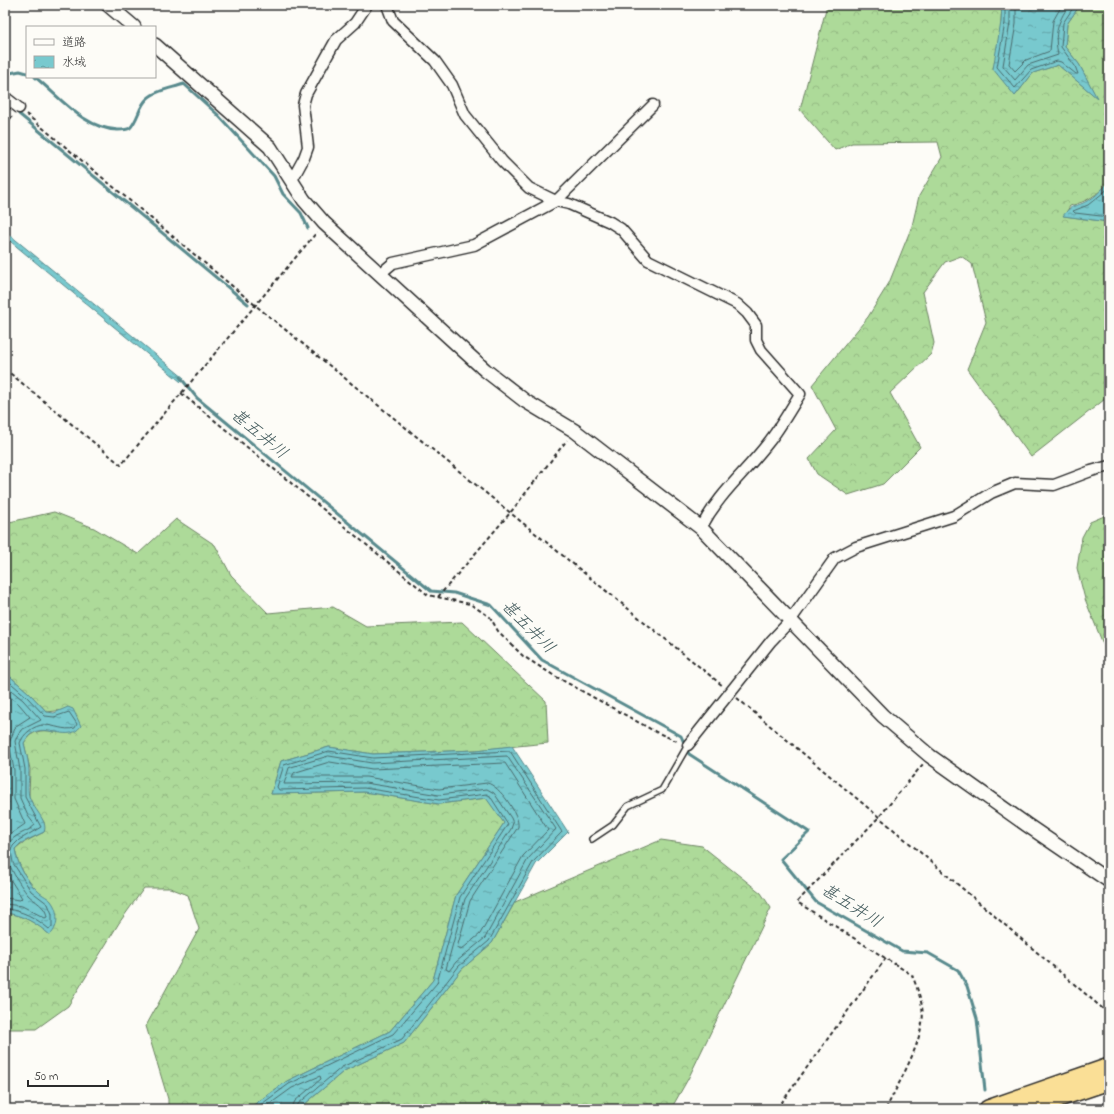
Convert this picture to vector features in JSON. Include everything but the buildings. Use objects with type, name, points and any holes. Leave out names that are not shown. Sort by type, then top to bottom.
[{"type":"highway","points":[[988,1109],[1109,1067]]},
{"type":"highway","points":[[1026,1109],[1109,1081]]},
{"type":"street","points":[[108,5],[133,26]]},
{"type":"street","points":[[292,180],[308,147],[303,105],[306,94],[336,40],[355,24],[367,5]]},
{"type":"street","points":[[387,5],[394,21],[435,61],[452,85],[465,115],[502,161],[529,188],[556,201],[569,204],[610,222],[621,229],[648,260],[737,304],[747,313],[756,325],[756,340],[761,350],[800,394],[768,443],[730,485],[711,510],[701,528]]},
{"type":"street","points":[[156,46],[270,147],[304,200],[324,223],[485,370],[525,400],[575,431],[701,528],[883,716],[930,756],[1109,881]]},
{"type":"street","points":[[5,97],[19,108]]},
{"type":"street","points":[[380,274],[393,263],[474,245],[556,201],[653,105]]},
{"type":"street","points":[[688,745],[771,641],[790,621],[835,558],[856,547],[954,516],[992,493],[1015,483],[1054,485],[1091,470],[1109,466]]},
{"type":"lane","points":[[592,839],[613,825],[628,806],[662,790],[688,745]]},
{"type":"path","points":[[19,108],[255,305],[730,692],[880,817],[1109,1014]]},
{"type":"path","points":[[5,369],[121,464],[324,223]]},
{"type":"path","points":[[181,393],[428,595],[470,604],[490,617],[498,631],[523,656],[553,675],[656,732],[688,745]]},
{"type":"path","points":[[438,597],[510,513],[575,431]]},
{"type":"path","points":[[886,1109],[916,1046],[922,1022],[918,992],[912,975],[797,902],[880,817],[930,756]]},
{"type":"path","points":[[777,1109],[886,958]]},
{"type":"green space","points":[[827,5],[1002,5],[1001,22],[1015,96],[1033,73],[1058,65],[1096,97],[1079,64],[1065,47],[1067,24],[1080,5],[1109,5],[1109,182],[1091,197],[1070,206],[1064,216],[1109,222],[1109,396],[1031,457],[967,369],[986,322],[972,264],[961,256],[945,262],[923,292],[934,343],[931,354],[890,393],[920,447],[883,484],[848,495],[817,474],[809,459],[836,430],[812,385],[868,317],[889,283],[912,226],[919,196],[942,157],[938,142],[852,143],[835,150],[800,110]]},
{"type":"green space","points":[[54,512],[94,528],[138,554],[176,519],[215,545],[231,575],[268,613],[333,607],[366,626],[462,622],[546,701],[548,743],[476,750],[373,754],[329,747],[281,761],[271,794],[364,792],[439,804],[487,798],[504,823],[456,895],[433,980],[390,1031],[287,1081],[248,1109],[168,1109],[168,1099],[146,1026],[199,929],[188,895],[170,888],[144,888],[119,923],[68,1006],[36,1029],[5,1029],[5,913],[29,920],[50,935],[51,901],[44,897],[27,879],[19,864],[15,849],[21,844],[44,832],[44,822],[36,812],[29,796],[30,769],[24,743],[33,733],[41,731],[55,732],[64,710],[47,712],[29,693],[5,672],[5,523]]},
{"type":"green space","points":[[1109,514],[1109,659],[1085,599],[1077,568],[1082,537],[1090,522]]},
{"type":"green space","points":[[661,840],[702,846],[761,893],[771,908],[688,1079],[671,1109],[299,1109],[344,1071],[404,1043],[462,969],[492,943],[515,902]]},
{"type":"water","points":[[1002,5],[1080,5],[1067,24],[1065,47],[1079,64],[1097,98],[1058,65],[1033,73],[1015,96],[993,69],[1001,22]]},
{"type":"water","points":[[1109,182],[1109,222],[1063,216],[1071,207],[1083,203],[1099,193]]},
{"type":"water","points":[[5,231],[184,378],[181,382],[5,237]]},
{"type":"water","points":[[5,672],[29,693],[47,712],[54,713],[68,707],[73,709],[81,726],[75,732],[68,733],[45,730],[37,731],[30,735],[24,743],[29,768],[29,796],[44,823],[45,828],[44,832],[21,843],[15,849],[20,867],[27,878],[40,893],[54,905],[57,919],[55,928],[50,935],[29,920],[5,913]]},
{"type":"water","points":[[512,746],[568,832],[536,864],[492,943],[462,969],[404,1043],[344,1071],[299,1109],[248,1109],[287,1081],[390,1031],[433,980],[456,895],[504,823],[486,798],[439,804],[364,792],[271,794],[281,761],[329,747],[373,754],[476,750]]},
{"type":"waterway","points":[[5,74],[20,71],[26,73]]},
{"type":"waterway","points":[[36,78],[83,118],[94,124],[118,130],[126,130],[133,125],[144,102],[151,96],[160,91],[184,84],[217,114],[274,176],[283,194],[301,213],[308,228]]},
{"type":"waterway","points":[[19,114],[248,304]]},
{"type":"waterway","name":"甚五井川","points":[[180,377],[197,398],[431,591],[454,593],[491,605],[542,660],[681,736],[689,754],[809,832],[781,859],[816,902],[902,951],[928,953],[958,970],[967,986],[977,1019],[985,1090]]}]
